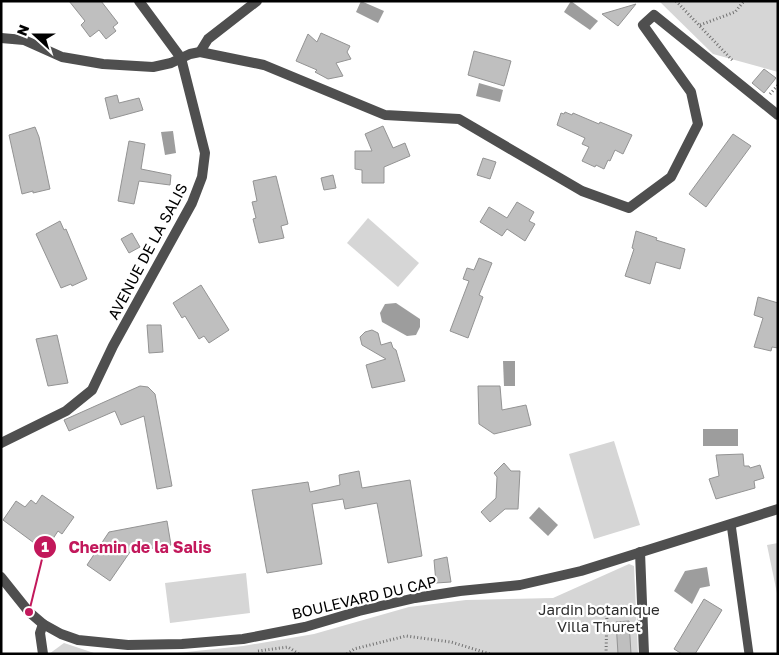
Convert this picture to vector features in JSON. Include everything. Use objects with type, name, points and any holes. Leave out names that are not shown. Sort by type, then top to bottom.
[{"type":"street","name":"AVENUE DE LA SALIS","points":[[1,443],[66,411],[92,390],[192,203],[202,178],[205,153],[181,58],[139,1]]},
{"type":"street","points":[[200,52],[208,39],[257,1]]},
{"type":"street","points":[[1,38],[24,40],[62,57],[103,64],[153,67],[200,52],[264,65],[385,116],[459,119],[582,191],[630,208],[671,177],[698,124],[691,92],[643,25],[654,15],[778,115]]},
{"type":"street","name":"BOULEVARD DU CAP","points":[[1,577],[30,612],[44,624],[61,634],[78,640],[128,645],[182,644],[243,639],[305,627],[359,611],[415,598],[520,584],[581,571],[778,509]]},
{"type":"street","points":[[640,552],[644,654]]},
{"type":"street","points":[[42,654],[40,633],[44,624]]},
{"type":"lane","points":[[731,524],[749,654]]},
{"type":"path","points":[[676,1],[736,64]]},
{"type":"path","points":[[700,25],[735,12],[744,1]]},
{"type":"path","points":[[606,654],[607,612]]},
{"type":"path","points":[[347,654],[354,649],[406,636],[450,642],[490,654]]},
{"type":"path","points":[[255,651],[288,646],[299,654]]},
{"type":"green space","points":[[659,1],[778,1],[778,72],[713,54]]},
{"type":"green space","points":[[368,218],[419,263],[398,287],[347,243]]},
{"type":"green space","points":[[614,441],[640,525],[594,539],[569,454]]},
{"type":"green space","points":[[778,543],[778,598],[767,545]]},
{"type":"green space","name":"Jardin botanique Villa Thuret","points":[[629,564],[634,566],[638,654],[168,654],[243,646],[314,634],[409,607],[466,600],[553,598]]},
{"type":"green space","points":[[246,573],[250,613],[170,623],[165,583]]},
{"type":"green space","points":[[64,643],[97,654],[49,654]]},
{"type":"shaded area","points":[[361,1],[384,11],[378,23],[356,12]]},
{"type":"shaded area","points":[[571,1],[598,21],[590,30],[564,12]]},
{"type":"shaded area","points":[[479,83],[503,90],[500,102],[476,96]]},
{"type":"shaded area","points":[[173,131],[176,153],[165,155],[161,132]]},
{"type":"shaded area","points":[[396,303],[420,319],[420,327],[416,335],[407,336],[382,322],[380,313],[385,304]]},
{"type":"shaded area","points":[[503,361],[515,361],[515,386],[504,386]]},
{"type":"shaded area","points":[[703,429],[738,429],[738,446],[703,446]]},
{"type":"shaded area","points":[[539,507],[558,525],[548,536],[529,518]]},
{"type":"shaded area","points":[[707,567],[710,586],[700,588],[692,604],[674,591],[685,571]]},
{"type":"building","points":[[69,1],[101,1],[118,23],[113,27],[116,31],[106,39],[99,30],[90,37],[81,25],[85,21]]},
{"type":"building","points":[[636,4],[618,26],[602,14]]},
{"type":"building","points":[[321,33],[350,46],[347,52],[351,59],[336,63],[343,76],[328,79],[315,72],[317,70],[296,61],[308,34],[317,42]]},
{"type":"building","points":[[474,51],[511,61],[504,86],[468,75]]},
{"type":"building","points":[[764,69],[776,78],[764,93],[752,83]]},
{"type":"building","points":[[117,95],[119,103],[139,98],[143,110],[110,119],[105,98]]},
{"type":"building","points":[[565,112],[572,115],[573,113],[599,124],[600,122],[632,135],[623,154],[615,150],[604,169],[582,161],[589,147],[582,144],[585,138],[557,125],[561,113],[564,114]]},
{"type":"building","points":[[383,126],[393,148],[405,143],[410,156],[384,167],[384,183],[362,183],[362,170],[355,169],[355,151],[372,151],[365,134]]},
{"type":"building","points":[[35,127],[39,137],[50,189],[22,194],[9,135]]},
{"type":"building","points":[[733,134],[751,146],[706,207],[689,194]]},
{"type":"building","points":[[129,141],[145,144],[141,169],[171,175],[170,185],[139,181],[134,204],[118,201]]},
{"type":"building","points":[[483,158],[496,162],[490,179],[477,175]]},
{"type":"building","points":[[333,175],[336,188],[324,190],[321,178]]},
{"type":"building","points":[[276,176],[288,224],[281,226],[284,238],[259,243],[253,219],[256,218],[252,202],[257,201],[253,181]]},
{"type":"building","points":[[517,202],[534,212],[529,221],[535,224],[525,241],[507,229],[502,236],[480,222],[489,207],[507,218]]},
{"type":"building","points":[[60,221],[64,230],[66,229],[87,279],[72,286],[71,284],[61,288],[36,234]]},
{"type":"building","points":[[636,231],[657,238],[656,240],[685,249],[680,269],[656,262],[650,284],[625,276],[634,249],[632,248]]},
{"type":"building","points":[[132,233],[140,247],[129,253],[121,239]]},
{"type":"building","points":[[479,258],[492,263],[479,295],[483,297],[468,338],[450,331],[469,281],[463,279],[467,268],[474,270]]},
{"type":"building","points":[[201,285],[229,330],[209,343],[204,336],[199,339],[185,316],[182,318],[173,303]]},
{"type":"building","points":[[758,297],[778,303],[778,348],[772,347],[771,351],[754,347],[763,318],[754,315]]},
{"type":"building","points":[[147,325],[161,325],[163,352],[149,353]]},
{"type":"building","points":[[372,330],[378,333],[381,345],[391,342],[396,350],[405,381],[372,388],[366,365],[386,359],[362,345],[360,337],[365,332]]},
{"type":"building","points":[[57,335],[68,383],[48,386],[36,339]]},
{"type":"building","points":[[140,386],[148,387],[155,394],[172,486],[157,489],[144,416],[121,425],[115,411],[69,431],[64,420]]},
{"type":"building","points":[[478,386],[500,386],[502,410],[526,405],[531,425],[494,434],[479,424]]},
{"type":"building","points":[[743,454],[744,466],[749,466],[750,468],[760,465],[764,478],[754,481],[755,488],[716,499],[709,479],[719,476],[716,455]]},
{"type":"building","points":[[504,463],[511,471],[520,471],[518,509],[505,509],[490,522],[481,512],[496,498],[497,477],[494,473]]},
{"type":"building","points":[[359,471],[362,488],[410,480],[422,556],[388,563],[377,503],[345,509],[343,499],[312,504],[322,564],[267,573],[252,490],[308,482],[310,492],[340,485],[339,475]]},
{"type":"building","points":[[42,495],[74,517],[62,534],[58,531],[45,551],[3,520],[16,501],[25,507],[31,500],[36,504]]},
{"type":"building","points":[[167,521],[171,545],[130,552],[110,581],[87,565],[109,532]]},
{"type":"building","points":[[447,557],[451,582],[436,583],[434,560]]},
{"type":"building","points":[[704,599],[722,610],[695,654],[682,654],[674,649]]},
{"type":"building","points":[[629,621],[631,654],[618,654],[616,622]]},
{"type":"place","name":"Chemin de la Salis","points":[[29,612]]}]
